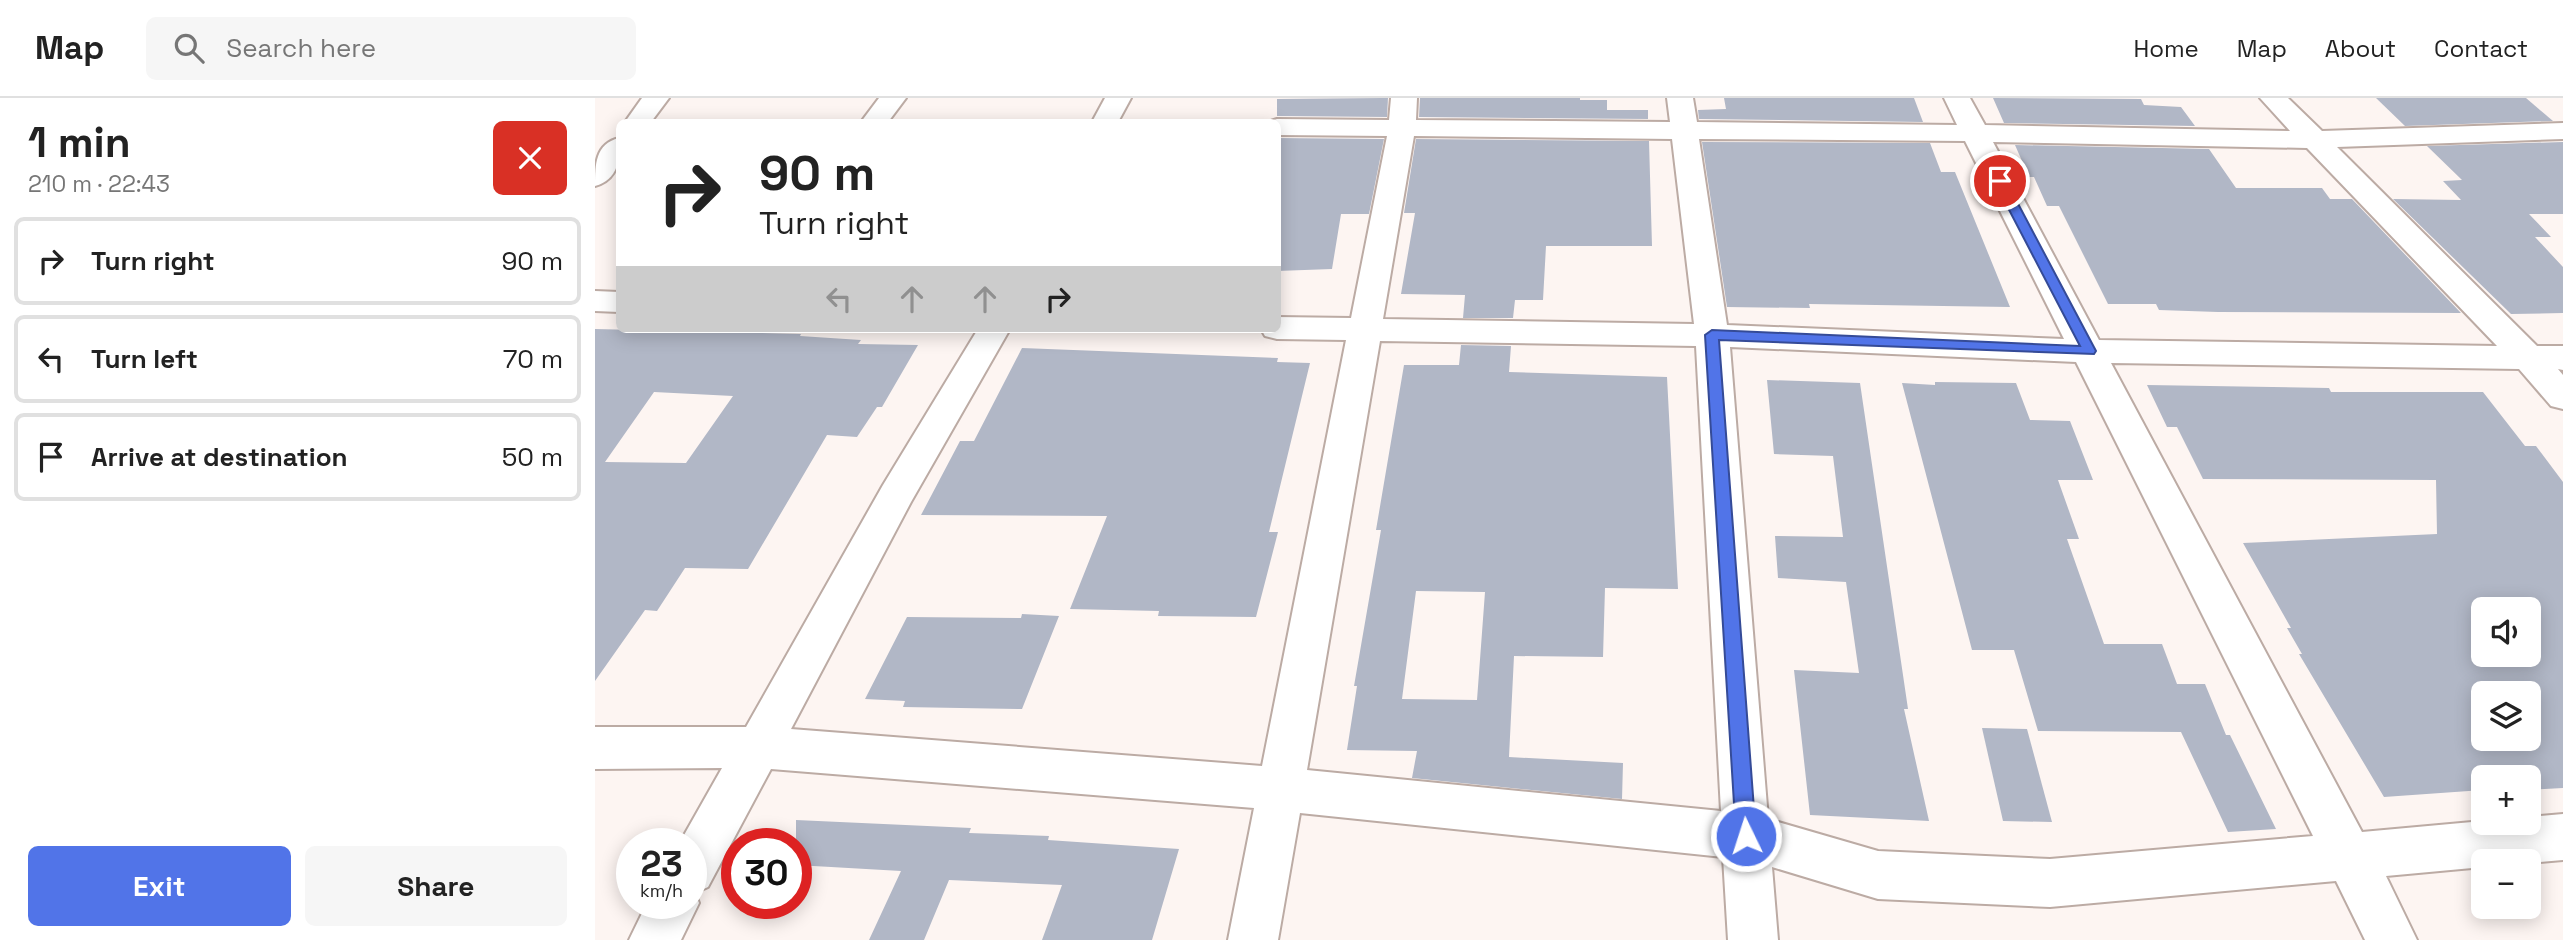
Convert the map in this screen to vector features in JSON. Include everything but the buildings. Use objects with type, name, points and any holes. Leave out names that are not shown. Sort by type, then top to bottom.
[{"type":"street","points":[[640,119],[656,98]]},
{"type":"street","points":[[876,119],[893,98]]},
{"type":"street","points":[[1107,119],[1118,98]]},
{"type":"street","points":[[1957,98],[2392,940]]},
{"type":"street","points":[[2273,98],[2528,357],[2563,397]]},
{"type":"street","points":[[1281,127],[1403,112],[1682,115],[1975,133],[2314,141],[2563,131]]},
{"type":"street","points":[[1253,940],[1366,331],[1403,112]]},
{"type":"street","points":[[1682,115],[1712,335],[1753,940]]},
{"type":"street","points":[[595,177],[616,150]]},
{"type":"street","points":[[595,301],[616,302]]},
{"type":"street","points":[[1281,328],[1712,335],[2089,351],[2563,358]]},
{"type":"street","points":[[707,840],[897,495],[992,333]]},
{"type":"street","points":[[595,748],[757,747],[1281,789],[1746,836],[1878,875],[2050,883],[2563,837]]},
{"type":"street","points":[[654,940],[665,919]]},
{"type":"route","points":[[1746,836],[1712,335],[2089,351],[2000,181]]}]
